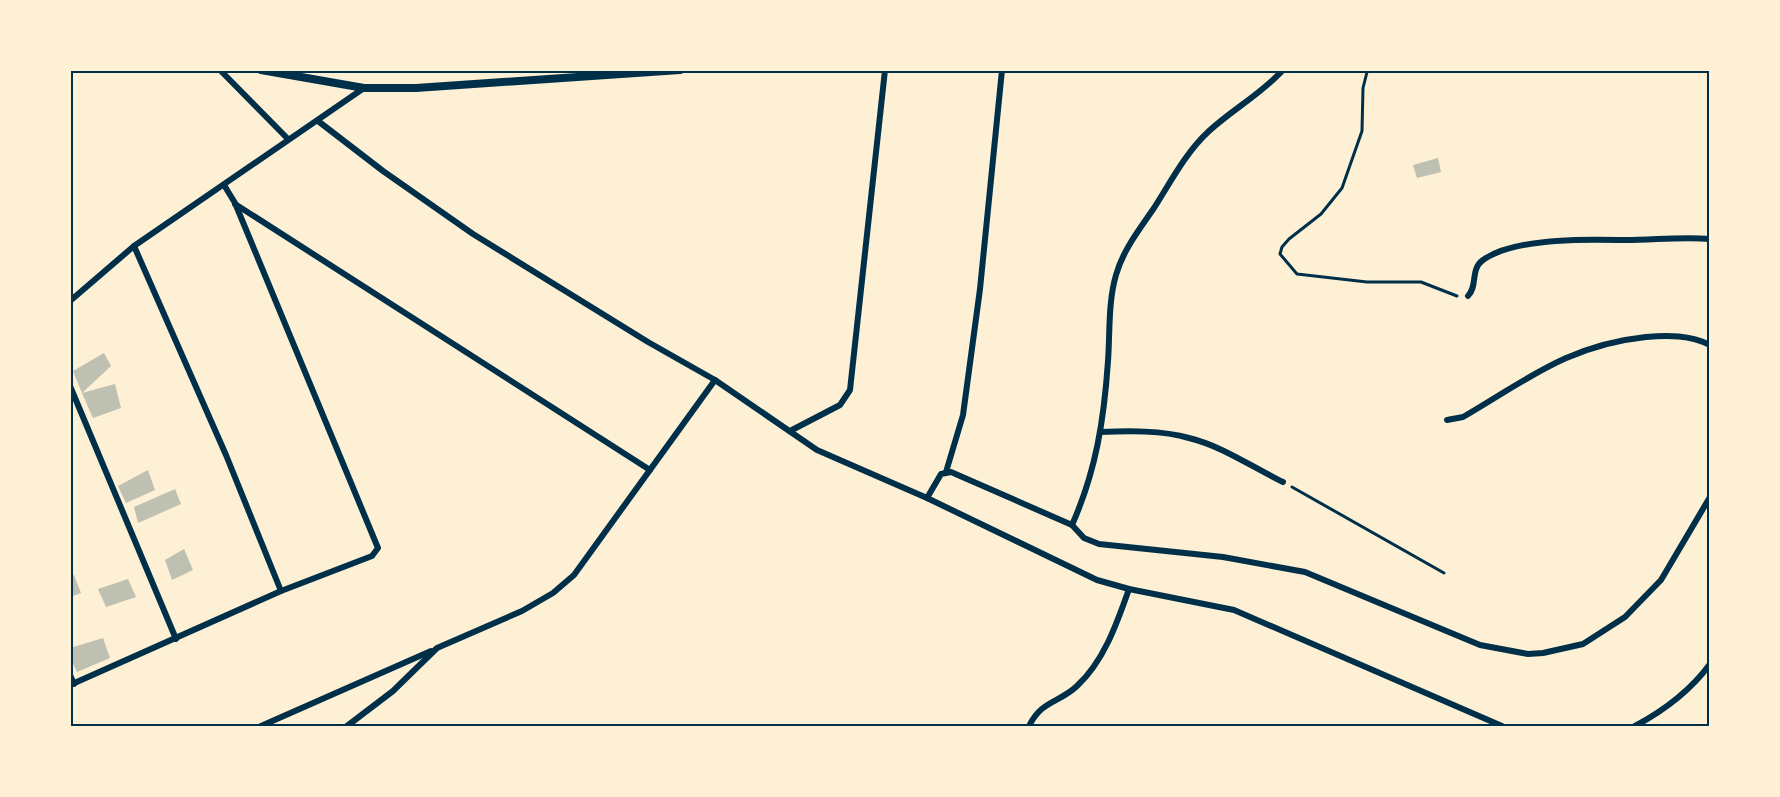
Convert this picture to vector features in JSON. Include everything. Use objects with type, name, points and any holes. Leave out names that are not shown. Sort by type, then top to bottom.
[{"type":"street","points":[[220,70],[287,138]]},
{"type":"street","points":[[261,70],[364,88],[416,88],[680,70]]},
{"type":"street","points":[[790,431],[840,405],[850,390],[885,70]]},
{"type":"street","points":[[927,498],[938,477],[946,472],[963,415],[981,289],[1002,70]]},
{"type":"street","points":[[1072,525],[1093,471],[1100,432],[1113,295],[1124,254],[1169,183],[1206,134],[1268,86],[1283,70]]},
{"type":"street","points":[[70,301],[134,246],[224,185],[287,138],[318,122],[364,88]]},
{"type":"street","points":[[318,122],[473,234],[648,342],[715,380],[817,450],[927,498],[1097,580],[1129,589],[1234,610],[1502,726]]},
{"type":"street","points":[[70,675],[72,685],[281,591],[372,556],[378,548],[235,203],[224,185]]},
{"type":"street","points":[[235,203],[650,470]]},
{"type":"street","points":[[1468,296],[1472,291],[1478,265],[1485,258],[1520,247],[1593,237],[1618,240],[1689,237],[1710,239]]},
{"type":"street","points":[[134,246],[226,455],[281,591]]},
{"type":"street","points":[[1448,420],[1463,417],[1561,358],[1584,349],[1619,339],[1665,336],[1691,338],[1710,345]]},
{"type":"street","points":[[261,726],[522,611],[553,593],[574,575],[715,380]]},
{"type":"street","points":[[70,386],[176,639]]},
{"type":"street","points":[[1100,432],[1125,431],[1187,437],[1214,446],[1282,482]]},
{"type":"street","points":[[946,472],[1072,525],[1084,538],[1111,547],[1223,557],[1305,572],[1480,645],[1528,654],[1583,644],[1624,617],[1661,580],[1710,497]]},
{"type":"street","points":[[1029,726],[1036,712],[1076,687],[1089,671],[1110,641],[1129,589]]},
{"type":"street","points":[[347,726],[393,691],[437,648]]},
{"type":"street","points":[[1635,726],[1670,704],[1701,676],[1710,664]]},
{"type":"path","points":[[1367,72],[1363,88],[1362,131],[1342,188],[1321,214],[1289,239],[1282,247],[1280,254],[1297,274],[1367,282],[1420,282],[1461,298],[1468,296]]},
{"type":"path","points":[[1282,482],[1443,573]]},
{"type":"building","points":[[1438,158],[1441,172],[1417,178],[1413,165]]},
{"type":"building","points":[[104,353],[111,366],[82,393],[73,371]]},
{"type":"building","points":[[115,384],[121,408],[93,418],[82,393]]},
{"type":"building","points":[[148,470],[155,490],[126,503],[118,486]]},
{"type":"building","points":[[175,489],[181,504],[138,523],[134,507]]},
{"type":"building","points":[[184,549],[193,570],[172,580],[165,560]]},
{"type":"building","points":[[74,575],[81,593],[70,597],[70,577]]},
{"type":"building","points":[[128,579],[136,597],[106,607],[98,589]]},
{"type":"building","points":[[103,638],[110,658],[77,672],[70,657],[70,648]]}]
